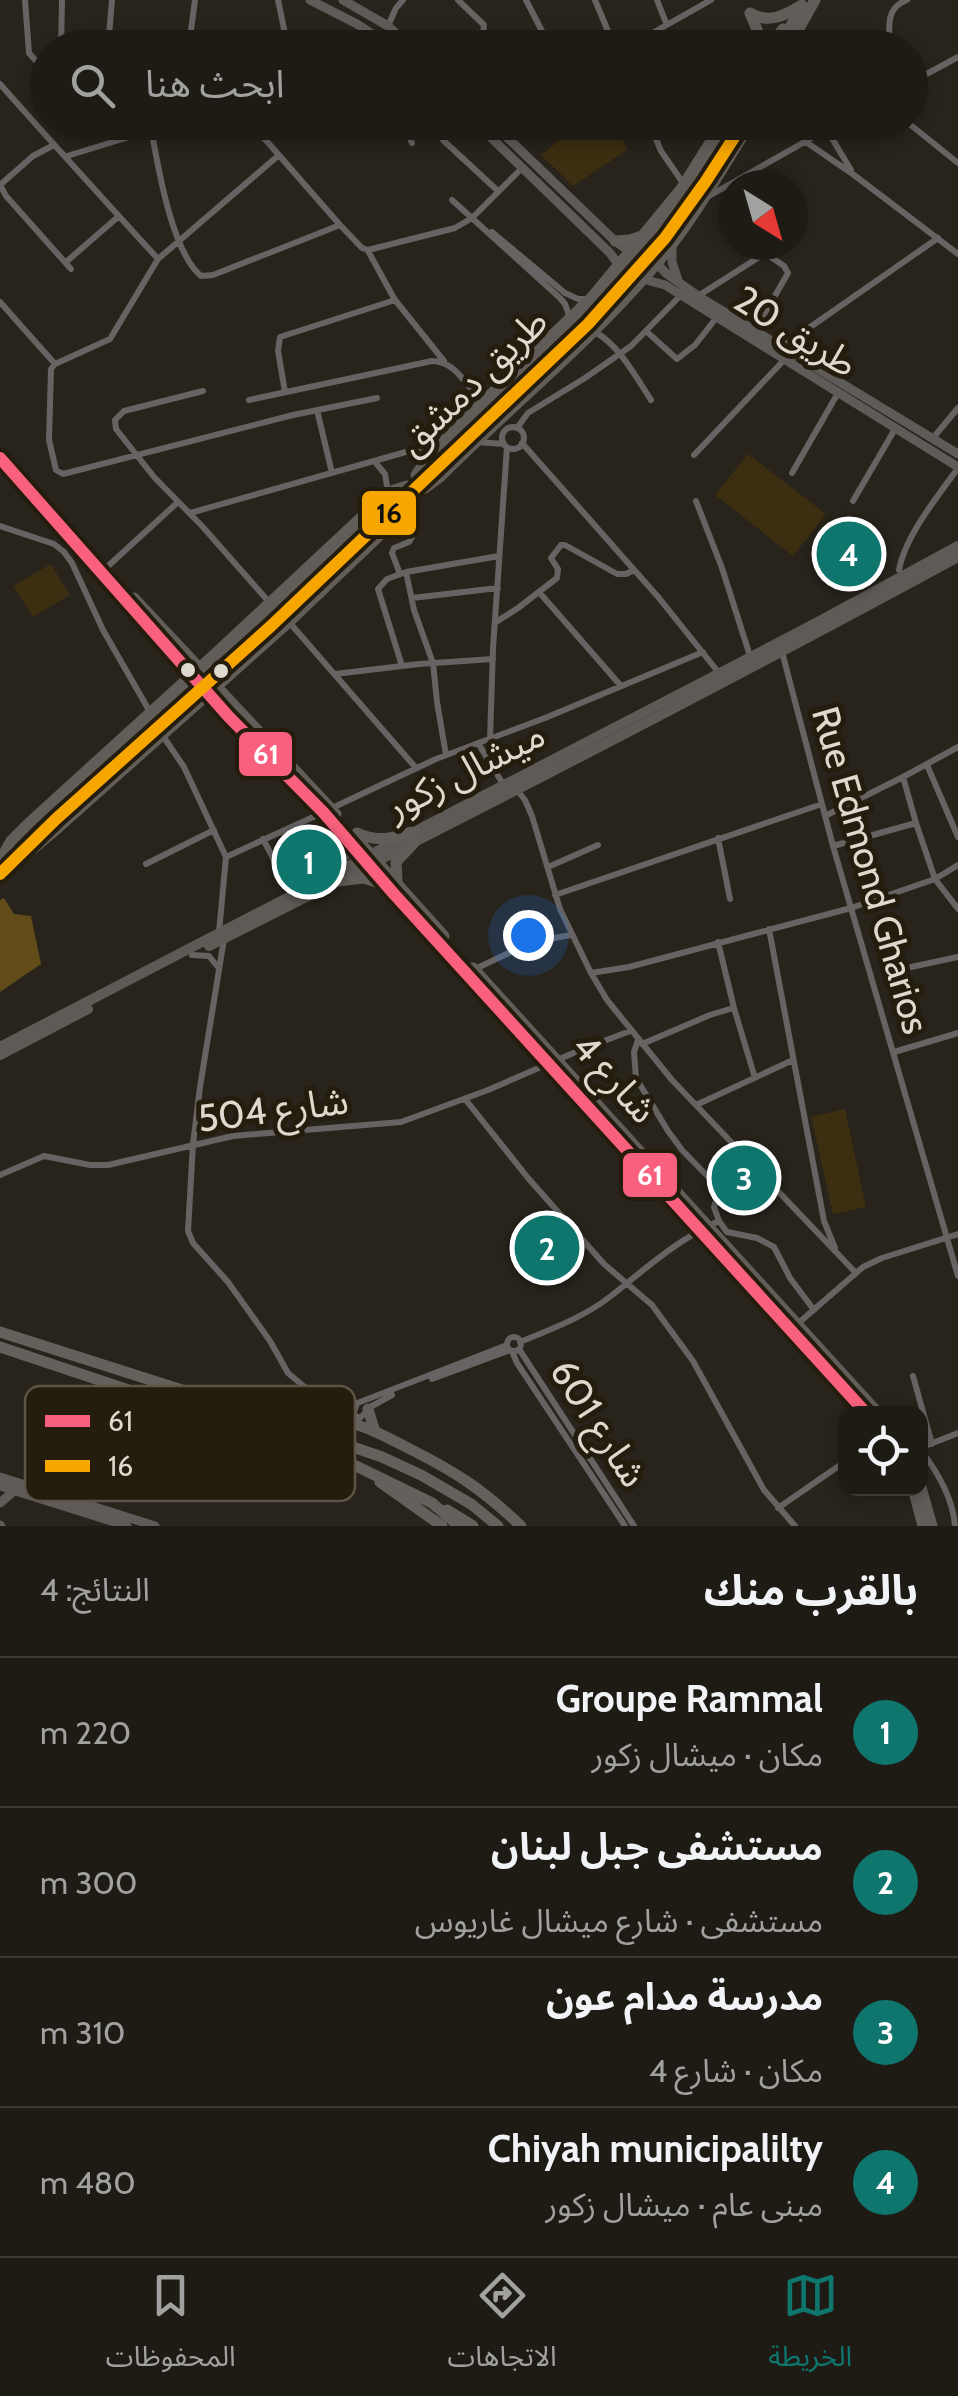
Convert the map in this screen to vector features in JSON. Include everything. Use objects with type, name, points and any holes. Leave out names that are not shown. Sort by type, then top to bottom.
[{"type":"highway","points":[[750,13],[769,20],[811,2]]},
{"type":"highway","points":[[792,30],[811,2]]},
{"type":"highway","points":[[750,13],[757,30]]},
{"type":"highway","points":[[788,30],[797,23]]},
{"type":"highway","points":[[795,30],[797,23]]},
{"type":"highway","points":[[448,446],[484,402],[570,320],[634,249],[712,140]]},
{"type":"highway","name":"طريق دمشق","points":[[1,858],[411,490],[448,446],[621,278],[684,198],[722,140]]},
{"type":"highway","name":"طريق دمشق","points":[[411,490],[416,475],[588,324],[626,285],[735,140]]},
{"type":"highway","points":[[1,858],[24,826],[387,494],[398,487],[421,490],[430,485],[597,327],[656,264],[703,200],[738,140]]},
{"type":"highway","points":[[615,241],[646,234]]},
{"type":"highway","points":[[0,448],[235,718],[327,810]]},
{"type":"highway","points":[[0,458],[106,567],[178,652],[182,674],[179,687]]},
{"type":"highway","points":[[18,857],[60,827],[290,622],[403,512],[411,490]]},
{"type":"highway","points":[[178,652],[201,656],[222,647]]},
{"type":"highway","points":[[222,647],[224,660],[231,666],[242,666]]},
{"type":"highway","points":[[235,718],[228,688],[242,666]]},
{"type":"highway","points":[[162,702],[174,700],[181,705],[178,722]]},
{"type":"highway","points":[[191,710],[208,706],[235,718]]},
{"type":"highway","name":"شارع 4","points":[[327,810],[553,1062],[710,1226],[861,1406]]},
{"type":"highway","name":"طريق دمشق","points":[[0,874],[54,814]]},
{"type":"highway","points":[[398,891],[372,879],[335,878],[345,854],[344,829],[377,840],[414,837]]},
{"type":"highway","points":[[398,891],[394,866],[414,837]]},
{"type":"highway","name":"شارع 4","points":[[794,1327],[871,1406]]},
{"type":"highway","points":[[0,1332],[169,1386]]},
{"type":"highway","points":[[0,1347],[117,1386]]},
{"type":"highway","points":[[362,1407],[375,1432]]},
{"type":"highway","points":[[355,1425],[458,1474],[522,1526]]},
{"type":"highway","points":[[355,1449],[421,1475],[498,1526]]},
{"type":"highway","points":[[356,1466],[473,1526]]},
{"type":"highway","points":[[356,1466],[442,1526]]},
{"type":"highway","points":[[914,1496],[923,1526]]},
{"type":"highway","points":[[923,1496],[932,1526]]},
{"type":"highway","points":[[496,1502],[498,1526]]},
{"type":"main road","points":[[310,0],[366,30]]},
{"type":"main road","points":[[343,0],[392,30]]},
{"type":"main road","name":"طريق 20","points":[[493,140],[610,252],[619,266],[643,280],[664,279],[681,295],[958,467]]},
{"type":"main road","points":[[511,140],[615,241],[647,254],[664,279],[679,282],[958,454]]},
{"type":"main road","points":[[673,241],[672,262],[679,282]]},
{"type":"main road","points":[[780,649],[800,625],[958,542]]},
{"type":"main road","name":"ميشال زكور","points":[[414,837],[503,784],[750,656],[780,649],[958,542]]},
{"type":"main road","name":"ميشال زكور","points":[[0,1047],[516,789],[958,557]]},
{"type":"main road","points":[[780,649],[795,650],[812,643],[958,565]]},
{"type":"main road","name":"ميشال زكور","points":[[0,1055],[192,954],[292,894],[335,878]]},
{"type":"main road","points":[[1,1481],[25,1495]]},
{"type":"main road","points":[[1,1481],[25,1488]]},
{"type":"main road","points":[[0,1504],[14,1491]]},
{"type":"main road","points":[[43,1501],[127,1526]]},
{"type":"main road","points":[[69,1501],[155,1526]]},
{"type":"street","points":[[25,0],[30,53]]},
{"type":"street","points":[[61,30],[62,0]]},
{"type":"street","points":[[110,30],[112,0]]},
{"type":"street","points":[[191,30],[196,0]]},
{"type":"street","points":[[278,0],[284,30]]},
{"type":"street","points":[[458,0],[484,25],[484,30]]},
{"type":"street","points":[[526,0],[542,30]]},
{"type":"street","points":[[595,0],[608,30]]},
{"type":"street","points":[[657,0],[666,23]]},
{"type":"street","points":[[655,30],[711,0]]},
{"type":"street","points":[[744,0],[750,13]]},
{"type":"street","points":[[890,30],[890,14],[907,0]]},
{"type":"street","points":[[388,26],[399,2]]},
{"type":"street","points":[[928,73],[957,58]]},
{"type":"street","points":[[0,84],[30,118]]},
{"type":"street","points":[[928,138],[958,163]]},
{"type":"street","points":[[50,140],[158,259]]},
{"type":"street","points":[[67,156],[112,140]]},
{"type":"street","points":[[154,140],[173,228],[196,273],[208,277],[340,225]]},
{"type":"street","points":[[266,140],[340,225],[368,250],[454,228],[472,218],[522,168]]},
{"type":"street","points":[[442,140],[498,192]]},
{"type":"street","points":[[656,140],[684,184]]},
{"type":"street","points":[[703,200],[810,140]]},
{"type":"street","points":[[833,140],[854,175]]},
{"type":"street","points":[[806,142],[958,254]]},
{"type":"street","points":[[54,145],[33,156],[0,185],[69,266],[119,216]]},
{"type":"street","points":[[278,155],[158,259],[112,337],[51,368],[49,440],[57,472],[63,474],[376,398]]},
{"type":"street","points":[[452,200],[557,290],[578,300],[592,297]]},
{"type":"street","points":[[486,230],[497,235],[557,290],[570,320]]},
{"type":"street","points":[[783,346],[938,238]]},
{"type":"street","points":[[368,250],[395,300],[444,361],[484,402]]},
{"type":"street","points":[[507,250],[530,263]]},
{"type":"street","points":[[698,296],[755,260]]},
{"type":"street","points":[[756,330],[788,273],[773,260]]},
{"type":"street","points":[[490,740],[504,432],[619,354],[681,295]]},
{"type":"street","points":[[285,392],[278,352],[280,336],[395,300]]},
{"type":"street","points":[[0,302],[55,364]]},
{"type":"street","points":[[646,331],[677,359],[695,346],[717,317]]},
{"type":"street","points":[[597,327],[651,400]]},
{"type":"street","points":[[694,455],[786,358]]},
{"type":"street","points":[[249,400],[444,361]]},
{"type":"street","points":[[203,391],[132,407],[119,414],[116,428],[136,456],[270,603]]},
{"type":"street","points":[[792,473],[839,392]]},
{"type":"street","points":[[476,442],[514,449],[522,443],[523,434],[515,428],[513,415],[517,404]]},
{"type":"street","points":[[932,438],[958,408]]},
{"type":"street","points":[[317,410],[332,474]]},
{"type":"street","points":[[853,502],[894,429]]},
{"type":"street","points":[[522,443],[719,672]]},
{"type":"street","points":[[190,513],[448,446]]},
{"type":"street","points":[[375,462],[386,478],[387,494]]},
{"type":"street","points":[[900,570],[912,538],[958,467]]},
{"type":"street","points":[[696,500],[750,656]]},
{"type":"street","points":[[106,567],[178,502]]},
{"type":"street","points":[[403,512],[412,537],[392,553],[403,573],[434,663],[446,755]]},
{"type":"street","points":[[0,526],[54,544],[64,552],[150,712]]},
{"type":"street","points":[[64,552],[80,542]]},
{"type":"street","points":[[496,622],[559,576],[550,558],[563,545],[617,574],[634,570]]},
{"type":"street","points":[[402,666],[378,590],[387,579],[500,556]]},
{"type":"street","points":[[412,598],[498,588]]},
{"type":"street","points":[[540,592],[621,686]]},
{"type":"street","points":[[290,622],[416,768]]},
{"type":"street","name":"Rue Edmond Gharios","points":[[780,649],[958,1276]]},
{"type":"street","points":[[226,857],[446,755],[702,652]]},
{"type":"street","points":[[335,674],[493,658]]},
{"type":"street","points":[[162,735],[179,758],[226,857],[218,972],[193,1144],[189,1237],[270,1340],[288,1374],[303,1386]]},
{"type":"street","points":[[478,744],[503,784]]},
{"type":"street","points":[[825,816],[958,747]]},
{"type":"street","points":[[927,765],[958,836]]},
{"type":"street","points":[[903,778],[935,879],[958,909]]},
{"type":"street","points":[[516,789],[532,816],[555,895],[607,1000],[696,1105],[855,1272]]},
{"type":"street","points":[[555,895],[822,804]]},
{"type":"street","points":[[833,846],[916,823]]},
{"type":"street","points":[[146,864],[214,830]]},
{"type":"street","points":[[718,838],[730,899]]},
{"type":"street","points":[[263,839],[292,894]]},
{"type":"street","points":[[548,868],[598,845]]},
{"type":"street","points":[[591,973],[851,908],[935,879],[958,865]]},
{"type":"street","points":[[769,929],[824,1221],[838,1254]]},
{"type":"street","points":[[471,971],[532,942],[572,934]]},
{"type":"street","points":[[718,942],[754,1078]]},
{"type":"street","points":[[192,954],[212,957],[218,972]]},
{"type":"street","points":[[911,967],[958,957]]},
{"type":"street","points":[[640,1042],[734,1008]]},
{"type":"street","name":"شارع 504","points":[[0,1176],[44,1156],[108,1165],[233,1136],[396,1123],[466,1099],[630,1031]]},
{"type":"street","points":[[894,1052],[958,1033]]},
{"type":"street","points":[[355,1408],[514,1347],[580,1316],[710,1226],[720,1189],[682,1150],[636,1078],[634,1061],[640,1042]]},
{"type":"street","points":[[696,1105],[793,1060]]},
{"type":"street","points":[[466,1099],[528,1178],[604,1264],[652,1305],[693,1360],[761,1486],[794,1526]]},
{"type":"street","points":[[814,1229],[824,1221]]},
{"type":"street","points":[[710,1226],[774,1246],[790,1278],[814,1310]]},
{"type":"street","points":[[794,1327],[855,1272],[882,1258],[958,1234]]},
{"type":"street","name":"شارع 601","points":[[514,1347],[516,1363],[625,1526]]},
{"type":"street","name":"شارع 601","points":[[514,1347],[634,1526]]},
{"type":"street","points":[[913,1376],[932,1444]]},
{"type":"street","points":[[928,1446],[958,1433]]},
{"type":"street","points":[[928,1462],[946,1492],[955,1526]]},
{"type":"street","points":[[778,1508],[838,1467]]},
{"type":"shaded area","points":[[560,140],[623,140],[627,150],[573,186],[541,155]]},
{"type":"shaded area","points":[[748,454],[826,514],[793,556],[715,495]]},
{"type":"shaded area","points":[[51,564],[70,595],[33,617],[13,586]]},
{"type":"shaded area","points":[[4,898],[14,914],[31,916],[41,964],[0,992],[0,900]]},
{"type":"shaded area","points":[[845,1109],[866,1207],[833,1214],[811,1117]]},
{"type":"transit line","name":"16","points":[[0,874],[271,626],[588,324],[665,238],[732,140]]},
{"type":"transit line","name":"61","points":[[0,458],[229,717],[323,812],[860,1406]]},
{"type":"place","name":"Chiyah municipalilty","points":[[849,554]]},
{"type":"place","name":"Groupe Rammal","points":[[309,862]]},
{"type":"place","name":"مدرسة مدام عون","points":[[744,1178]]},
{"type":"place","name":"مستشفى جبل لبنان","points":[[547,1248]]}]
